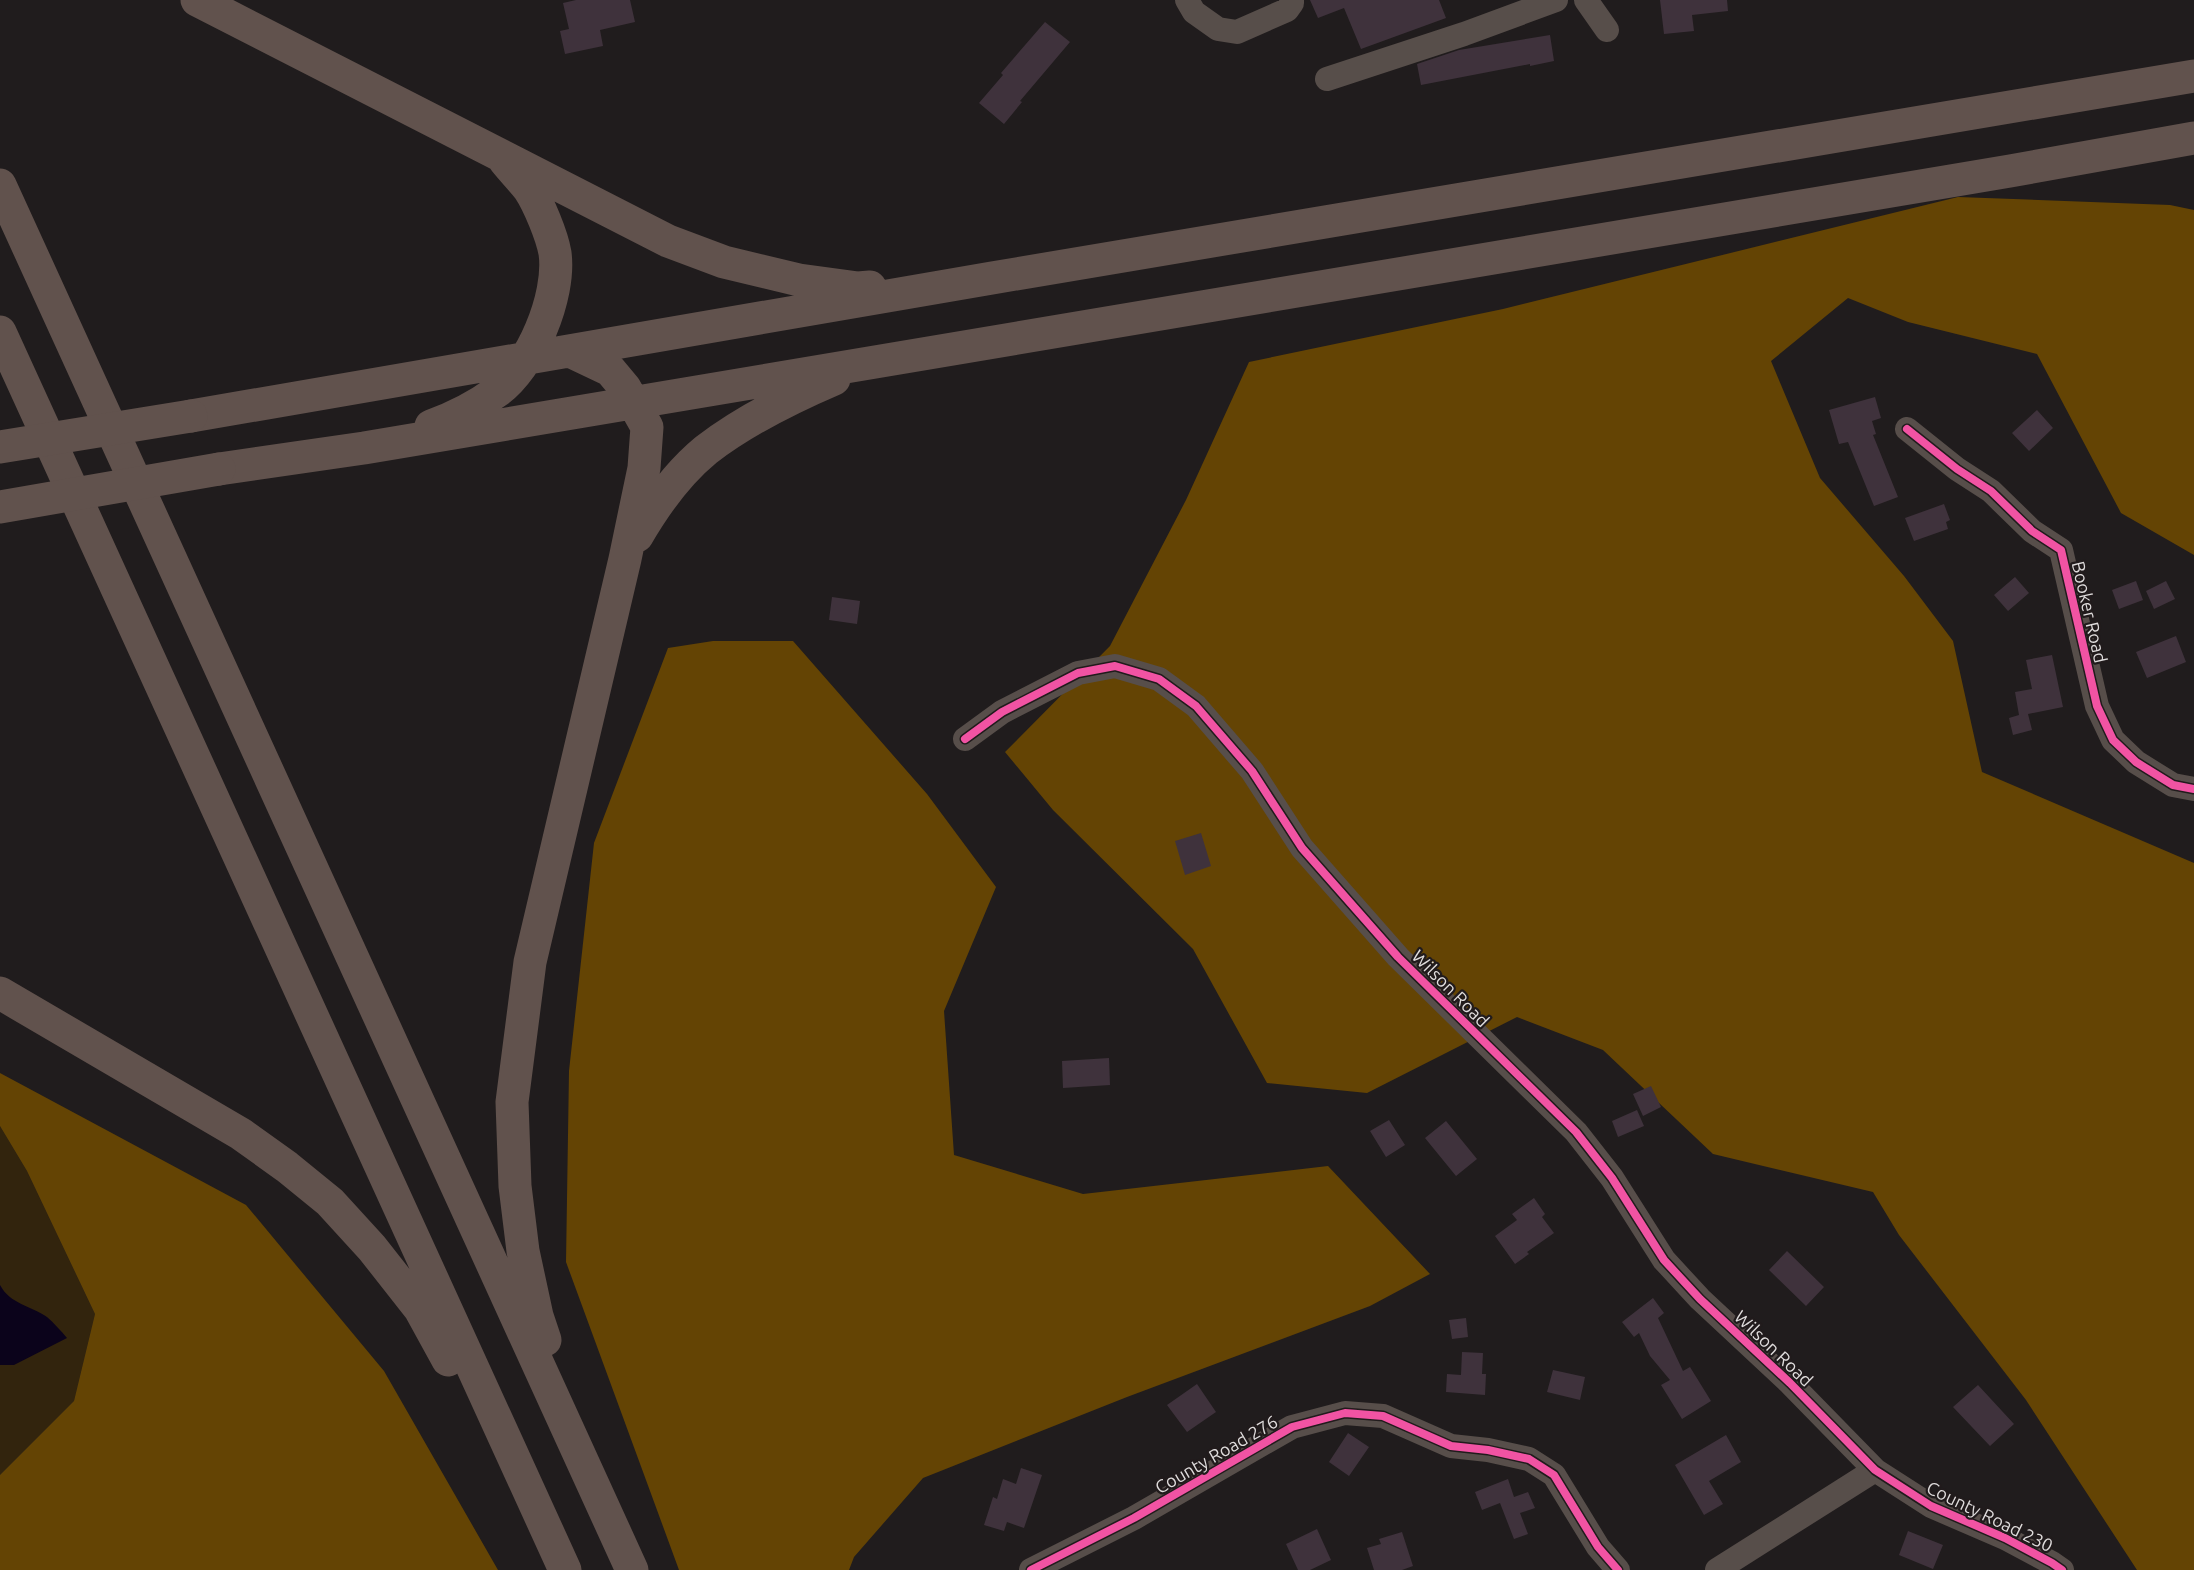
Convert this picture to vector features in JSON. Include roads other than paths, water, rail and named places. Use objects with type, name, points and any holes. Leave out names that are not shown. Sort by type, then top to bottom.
[{"type":"highway","points":[[197,0],[668,241],[724,262],[799,280],[858,288],[992,278]]},
{"type":"highway","points":[[2146,84],[2194,66]]},
{"type":"highway","points":[[0,447],[2194,76]]},
{"type":"highway","points":[[0,507],[219,469],[364,448],[881,359],[2010,171],[2194,138]]},
{"type":"highway","points":[[364,448],[434,426],[498,391],[527,358],[544,322],[553,293],[555,253],[544,220],[530,191],[498,153]]},
{"type":"highway","points":[[2010,171],[2167,160],[2194,161]]},
{"type":"highway","points":[[0,185],[632,1570]]},
{"type":"highway","points":[[0,332],[565,1570]]},
{"type":"highway","points":[[570,351],[610,370],[626,388],[647,428],[644,468],[625,559],[530,962],[512,1102],[515,1186],[523,1251],[537,1316],[587,1471]]},
{"type":"highway","points":[[625,559],[648,517],[675,481],[706,450],[751,421],[796,397],[881,359]]},
{"type":"highway","points":[[0,993],[241,1134],[330,1202],[372,1248],[420,1309],[471,1402],[534,1504]]},
{"type":"street","points":[[1187,0],[1194,12],[1218,29],[1237,32],[1287,10],[1292,0]]},
{"type":"street","points":[[1327,79],[1454,38],[1556,0]]},
{"type":"street","points":[[1586,0],[1607,30]]},
{"type":"street","name":"Booker Road","points":[[1907,429],[1957,469],[1991,491],[2032,531],[2061,550],[2097,706],[2114,740],[2145,768],[2173,784],[2194,789]]},
{"type":"street","name":"Wilson Road","points":[[965,739],[1002,712],[1078,673],[1114,666],[1159,679],[1196,706],[1252,771],[1302,848],[1391,949],[1575,1132],[1612,1178],[1664,1260],[1700,1299],[1790,1383],[1875,1470]]},
{"type":"street","name":"County Road 276","points":[[1031,1570],[1134,1518],[1292,1427],[1345,1413],[1383,1416],[1451,1446],[1488,1450],[1529,1459],[1554,1475],[1598,1547],[1618,1570]]},
{"type":"street","points":[[1717,1570],[1875,1470]]},
{"type":"street","name":"County Road 230","points":[[1875,1470],[1930,1506],[2005,1539],[2062,1570]]}]
